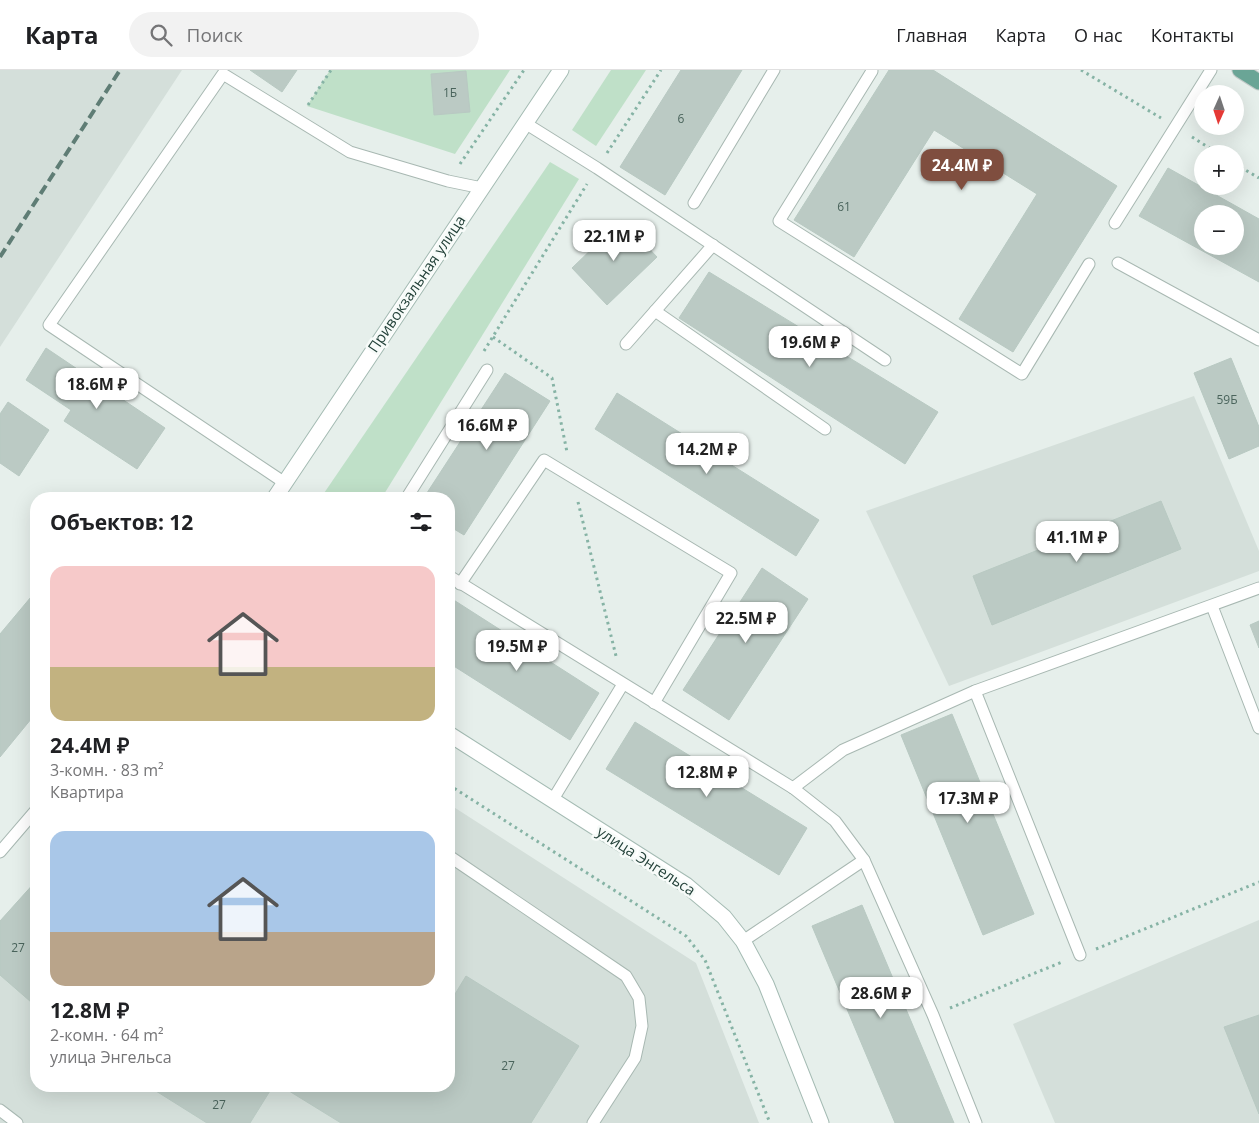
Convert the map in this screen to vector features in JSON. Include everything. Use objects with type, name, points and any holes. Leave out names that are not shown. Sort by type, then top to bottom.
[{"type":"main road","points":[[1240,70],[1259,82]]},
{"type":"street","name":"Привокзальная улица","points":[[279,492],[561,70]]},
{"type":"street","name":"улица Энгельса","points":[[455,738],[686,885],[724,917],[743,941],[766,984],[821,1123]]},
{"type":"lane","points":[[694,203],[774,70]]},
{"type":"lane","points":[[871,70],[779,222],[1022,374],[1089,264]]},
{"type":"lane","points":[[1115,223],[1210,70]]},
{"type":"lane","points":[[285,483],[49,326],[224,74],[350,152],[482,188]]},
{"type":"lane","points":[[525,124],[597,168],[885,360]]},
{"type":"lane","points":[[626,344],[713,245]]},
{"type":"lane","points":[[1118,263],[1259,340]]},
{"type":"lane","points":[[655,310],[825,430]]},
{"type":"lane","points":[[410,492],[487,370]]},
{"type":"lane","points":[[460,584],[544,460],[731,573],[654,703]]},
{"type":"lane","points":[[455,580],[793,788],[835,821],[864,860],[933,1015],[976,1123]]},
{"type":"lane","points":[[793,788],[843,750],[975,691],[1259,588]]},
{"type":"lane","points":[[1212,606],[1259,728]]},
{"type":"lane","points":[[552,801],[623,684]]},
{"type":"lane","points":[[975,691],[1080,955]]},
{"type":"lane","points":[[0,852],[30,817]]},
{"type":"lane","points":[[455,860],[626,976],[639,998],[642,1026],[635,1058],[593,1123]]},
{"type":"lane","points":[[743,941],[864,860]]},
{"type":"lane","points":[[0,1110],[17,1123]]},
{"type":"path","points":[[298,120],[331,70]]},
{"type":"path","points":[[448,180],[524,70]]},
{"type":"path","points":[[483,353],[597,168],[661,70]]},
{"type":"path","points":[[1081,70],[1204,145]]},
{"type":"path","points":[[1244,169],[1259,178]]},
{"type":"path","points":[[455,789],[686,936],[705,960],[770,1123]]},
{"type":"shaded area","points":[[0,70],[182,70],[0,347]]},
{"type":"shaded area","points":[[1194,396],[1259,551],[1259,571],[949,686],[866,511]]},
{"type":"shaded area","points":[[455,808],[696,963],[759,1123],[0,1123],[0,921],[30,888],[30,1092],[455,1092]]},
{"type":"shaded area","points":[[1259,920],[1259,1123],[1055,1123],[1013,1024]]},
{"type":"green space","points":[[330,70],[510,70],[455,154],[307,106]]},
{"type":"green space","points":[[611,70],[646,70],[596,146],[572,130]]},
{"type":"green space","points":[[550,162],[579,179],[385,492],[325,492]]},
{"type":"building","points":[[250,70],[297,70],[282,92]]},
{"type":"building","points":[[681,70],[742,70],[665,195],[620,167]]},
{"type":"building","points":[[889,70],[933,70],[1117,186],[1013,352],[959,319],[1037,194],[934,130],[854,257],[794,220]]},
{"type":"building","points":[[466,71],[470,112],[434,115],[431,74]]},
{"type":"building","points":[[1168,168],[1194,183],[1194,195],[1216,195],[1234,205],[1194,205],[1194,246],[1139,216]]},
{"type":"building","points":[[1244,211],[1259,219],[1259,282],[1210,255],[1244,255]]},
{"type":"building","points":[[622,220],[657,257],[607,305],[572,268]]},
{"type":"building","points":[[709,272],[938,412],[905,464],[679,318]]},
{"type":"building","points":[[46,348],[165,428],[137,469],[64,421],[71,410],[26,380]]},
{"type":"building","points":[[1231,358],[1259,427],[1259,446],[1229,459],[1194,373]]},
{"type":"building","points":[[505,373],[550,401],[464,535],[455,530],[455,492],[428,492]]},
{"type":"building","points":[[617,393],[819,520],[796,556],[595,429]]},
{"type":"building","points":[[8,402],[49,430],[19,476],[0,463],[0,414]]},
{"type":"building","points":[[1161,501],[1181,549],[992,625],[973,576]]},
{"type":"building","points":[[762,568],[808,599],[729,720],[683,690]]},
{"type":"building","points":[[30,598],[30,720],[0,757],[0,634]]},
{"type":"building","points":[[455,601],[599,693],[570,740],[455,667]]},
{"type":"building","points":[[1259,621],[1259,648],[1250,625]]},
{"type":"building","points":[[952,714],[1034,914],[983,935],[901,735]]},
{"type":"building","points":[[635,722],[807,828],[779,875],[606,769]]},
{"type":"building","points":[[30,888],[30,1001],[0,975],[0,921]]},
{"type":"building","points":[[862,905],[954,1123],[895,1123],[812,926]]},
{"type":"building","points":[[466,976],[579,1046],[531,1123],[341,1123],[291,1092],[455,1092],[455,994]]},
{"type":"building","points":[[1259,1015],[1259,1114],[1224,1027]]},
{"type":"building","points":[[158,1092],[269,1092],[250,1123],[207,1123]]},
{"type":"railway","points":[[0,257],[120,70]]}]
